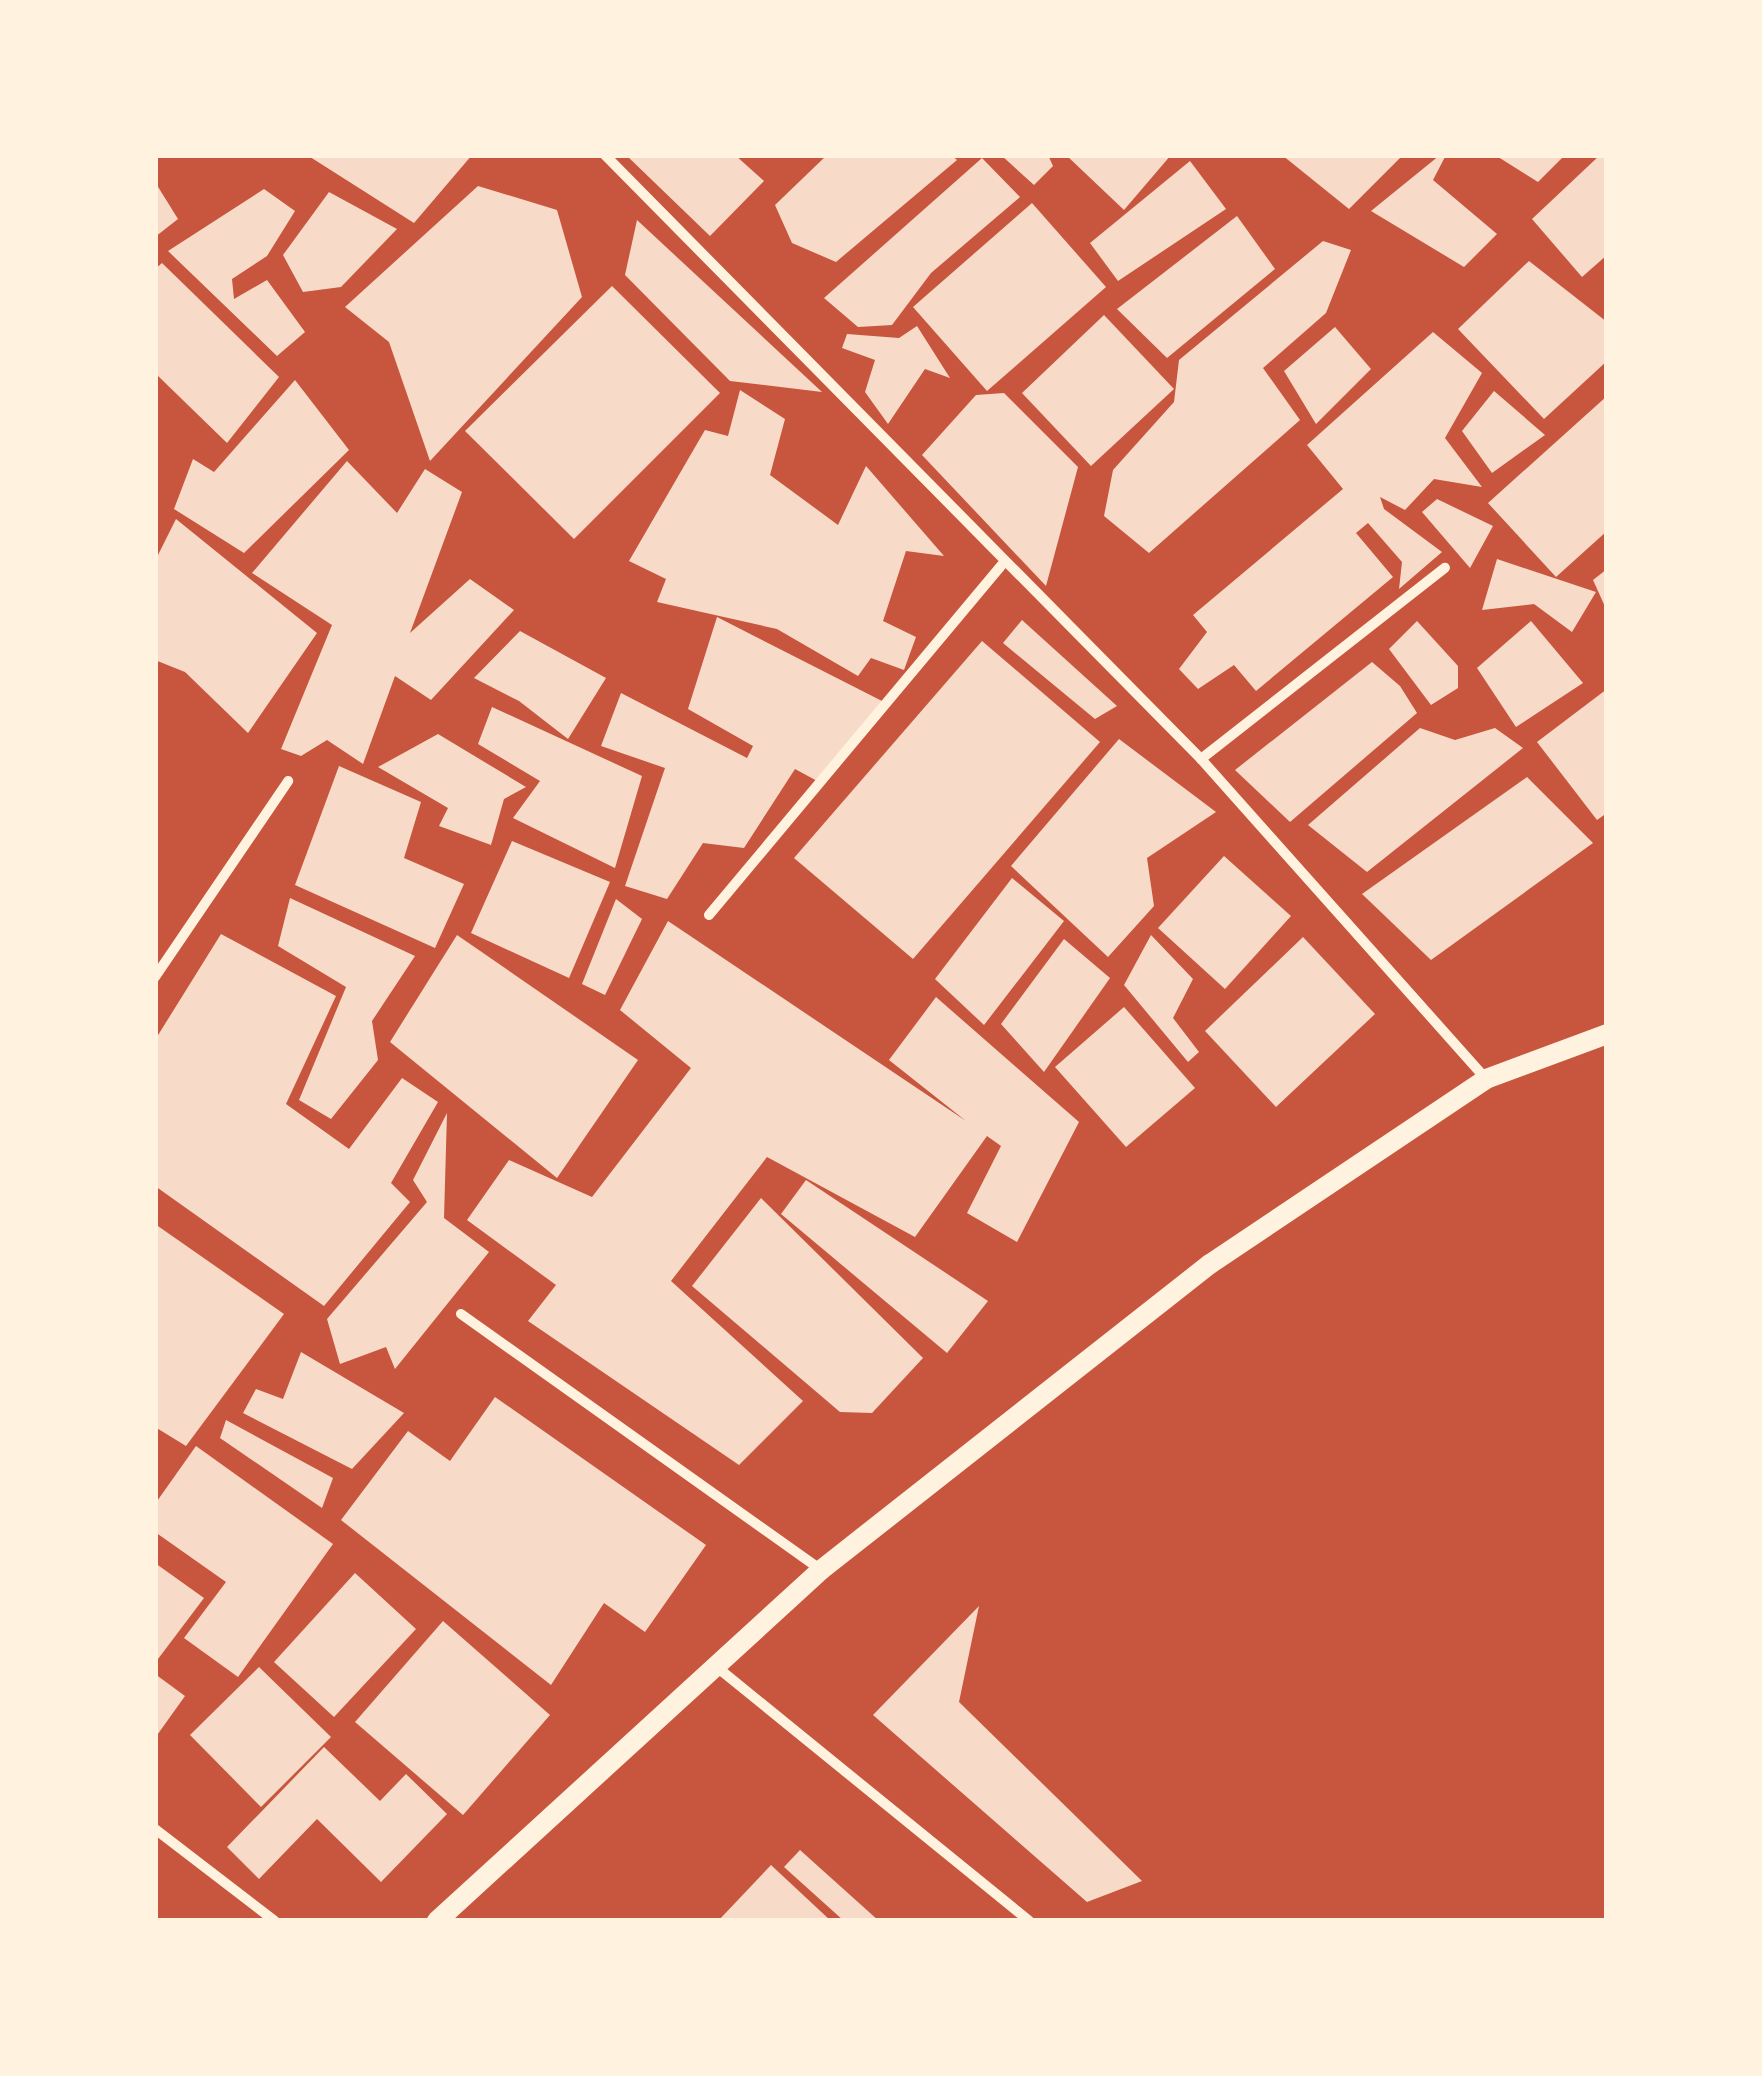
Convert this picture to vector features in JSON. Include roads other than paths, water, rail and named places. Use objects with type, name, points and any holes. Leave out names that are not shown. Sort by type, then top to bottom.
[{"type":"main road","points":[[438,1921],[821,1570],[1210,1264],[1486,1079],[1607,1034]]},
{"type":"street","points":[[604,155],[1002,565],[1201,759],[1486,1079]]},
{"type":"street","points":[[709,915],[1002,565]]},
{"type":"street","points":[[1201,759],[1446,568]]},
{"type":"street","points":[[155,977],[288,781]]},
{"type":"street","points":[[461,1314],[821,1570]]},
{"type":"street","points":[[718,1668],[1029,1921]]},
{"type":"street","points":[[155,1829],[275,1921]]}]
